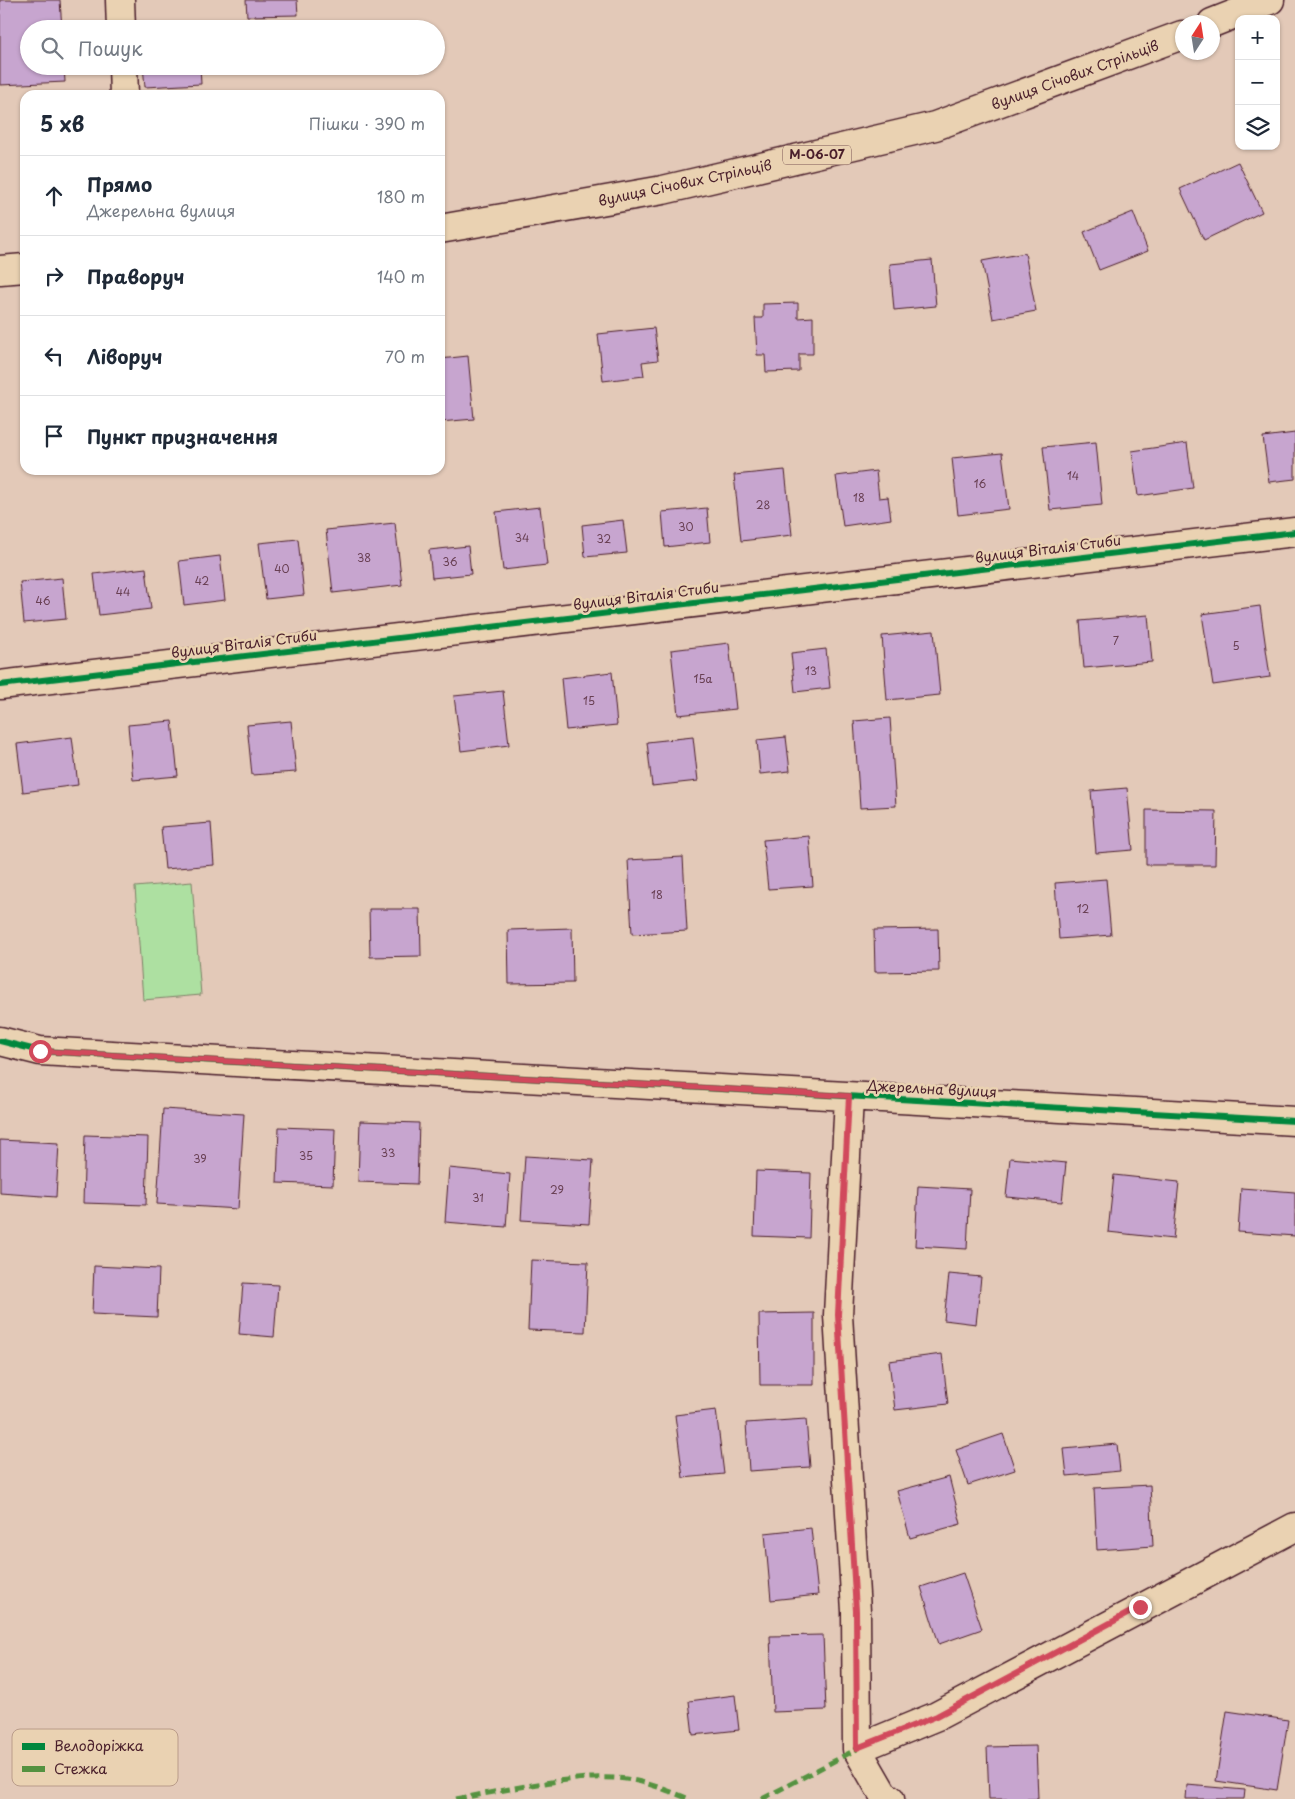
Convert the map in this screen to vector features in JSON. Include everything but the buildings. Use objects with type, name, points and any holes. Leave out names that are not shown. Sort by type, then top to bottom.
[{"type":"street","points":[[120,0],[121,20]]},
{"type":"street","points":[[1220,20],[1270,0]]},
{"type":"street","name":"вулиця Січових Стрільців","points":[[445,228],[663,190],[935,126],[1175,38]]},
{"type":"street","points":[[123,75],[124,90]]},
{"type":"street","points":[[0,270],[20,268]]},
{"type":"street","name":"вулиця Віталія Стиби","points":[[0,685],[1295,532]]},
{"type":"street","name":"Джерельна вулиця","points":[[0,1041],[40,1051],[1295,1121]]},
{"type":"street","points":[[849,1096],[838,1315],[856,1611],[857,1748],[883,1794],[890,1799]]},
{"type":"street","points":[[857,1748],[937,1716],[1295,1527]]},
{"type":"green space","points":[[192,882],[201,995],[143,1000],[135,887]]},
{"type":"marked path","points":[[762,1799],[857,1749]]},
{"type":"marked path","points":[[456,1799],[556,1781],[597,1778],[634,1780],[689,1799]]},
{"type":"cycle path","points":[[0,685],[1295,532]]},
{"type":"cycle path","points":[[0,1041],[40,1051],[1295,1121]]},
{"type":"route","points":[[40,1051],[849,1096],[838,1315],[856,1611],[857,1748],[937,1716],[1140,1607]]}]
